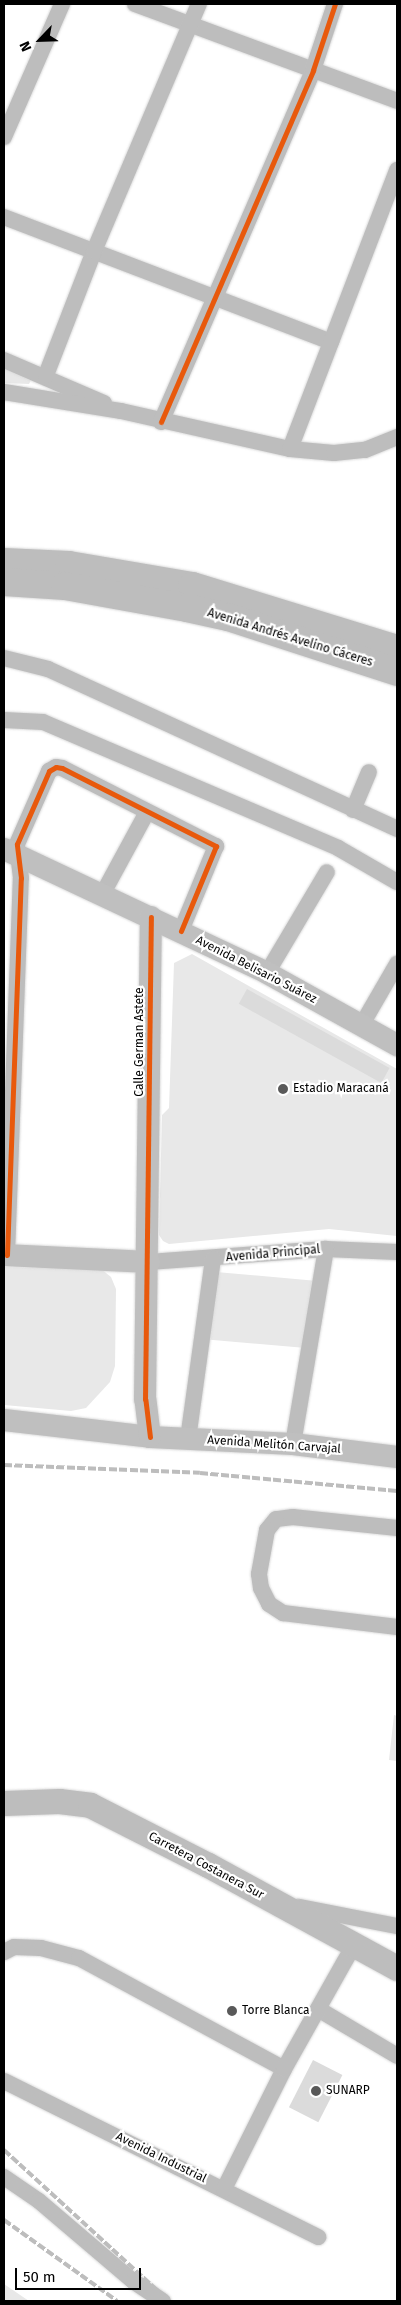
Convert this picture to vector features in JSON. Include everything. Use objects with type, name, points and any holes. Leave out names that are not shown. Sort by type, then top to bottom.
[{"type":"highway","name":"Avenida Andrés Avelino Cáceres","points":[[4,562],[69,565],[192,586],[397,649]]},
{"type":"highway","name":"Avenida Andrés Avelino Cáceres","points":[[4,582],[65,586],[204,611],[397,672]]},
{"type":"main road","name":"Carretera Costanera Sur","points":[[4,1803],[58,1801],[90,1805],[355,1943],[397,1968]]},
{"type":"street","points":[[4,137],[62,4]]},
{"type":"street","points":[[135,4],[190,27],[397,101]]},
{"type":"street","points":[[46,375],[94,251],[199,4]]},
{"type":"street","points":[[161,422],[212,296],[313,70],[335,4]]},
{"type":"street","points":[[290,449],[397,170]]},
{"type":"street","points":[[4,217],[331,342]]},
{"type":"street","points":[[4,360],[46,375],[121,411]]},
{"type":"street","points":[[4,392],[121,411],[161,422],[290,449],[334,453],[365,450],[397,438]]},
{"type":"street","points":[[4,658],[48,669],[397,829]]},
{"type":"street","points":[[4,720],[43,722],[338,848],[397,882]]},
{"type":"street","points":[[149,1262],[5,1255],[21,878],[11,853],[17,844],[49,771],[56,767],[216,846],[181,931]]},
{"type":"street","points":[[353,810],[369,772]]},
{"type":"street","points":[[102,895],[147,812]]},
{"type":"street","name":"Avenida Belisario Suárez","points":[[11,853],[181,931],[267,973],[397,1045]]},
{"type":"street","points":[[267,973],[327,872]]},
{"type":"street","name":"Calle German Astete","points":[[150,1437],[145,1399],[149,1262],[151,917]]},
{"type":"street","points":[[361,1026],[397,964]]},
{"type":"street","points":[[293,1444],[326,1249]]},
{"type":"street","name":"Avenida Principal","points":[[149,1262],[213,1260],[326,1249],[397,1252]]},
{"type":"street","points":[[188,1438],[213,1260]]},
{"type":"street","name":"Avenida Melitón Carvajal","points":[[4,1420],[150,1437],[293,1444],[397,1457]]},
{"type":"street","points":[[397,1528],[293,1517],[276,1519],[267,1530],[259,1574],[261,1588],[269,1604],[283,1613],[397,1627]]},
{"type":"street","points":[[274,1902],[397,1926]]},
{"type":"street","points":[[224,2189],[284,2069],[355,1943]]},
{"type":"street","points":[[4,1952],[14,1947],[42,1948],[79,1958],[284,2069]]},
{"type":"street","points":[[318,2009],[397,2056]]},
{"type":"street","name":"Avenida Industrial","points":[[4,2080],[318,2237]]},
{"type":"street","points":[[4,2178],[39,2201],[133,2281],[163,2301]]},
{"type":"shaded area","points":[[4,365],[33,376],[29,384],[4,383]]},
{"type":"shaded area","name":"Estadio Maracaná","points":[[192,954],[397,1069],[397,1236],[329,1229],[169,1244],[163,1241],[159,1235],[162,1115],[169,1108],[174,963]]},
{"type":"shaded area","points":[[4,1267],[101,1269],[111,1277],[116,1289],[115,1366],[110,1382],[86,1408],[71,1411],[4,1405]]},
{"type":"shaded area","points":[[216,1272],[315,1281],[309,1348],[210,1340]]},
{"type":"shaded area","points":[[394,1715],[397,1716],[397,1761],[389,1760]]},
{"type":"shaded area","points":[[4,2284],[29,2301],[4,2301]]},
{"type":"building","points":[[247,989],[390,1068],[381,1083],[239,1004]]},
{"type":"building","name":"SUNARP","points":[[313,2060],[342,2075],[318,2122],[289,2107]]},
{"type":"railway","points":[[4,1465],[200,1473],[397,1491]]},
{"type":"railway","points":[[4,2150],[169,2301]]},
{"type":"railway","points":[[4,2220],[117,2301]]},
{"type":"cycle path","points":[[161,422],[313,70],[335,4]]},
{"type":"cycle path","points":[[7,1255],[21,878],[17,844],[49,771],[56,767],[62,768],[216,846],[181,931]]},
{"type":"cycle path","points":[[150,1437],[145,1399],[151,917]]},
{"type":"place","name":"Estadio Maracaná","points":[[283,1089]]},
{"type":"place","name":"Torre Blanca","points":[[232,2011]]},
{"type":"place","name":"SUNARP","points":[[316,2091]]}]
